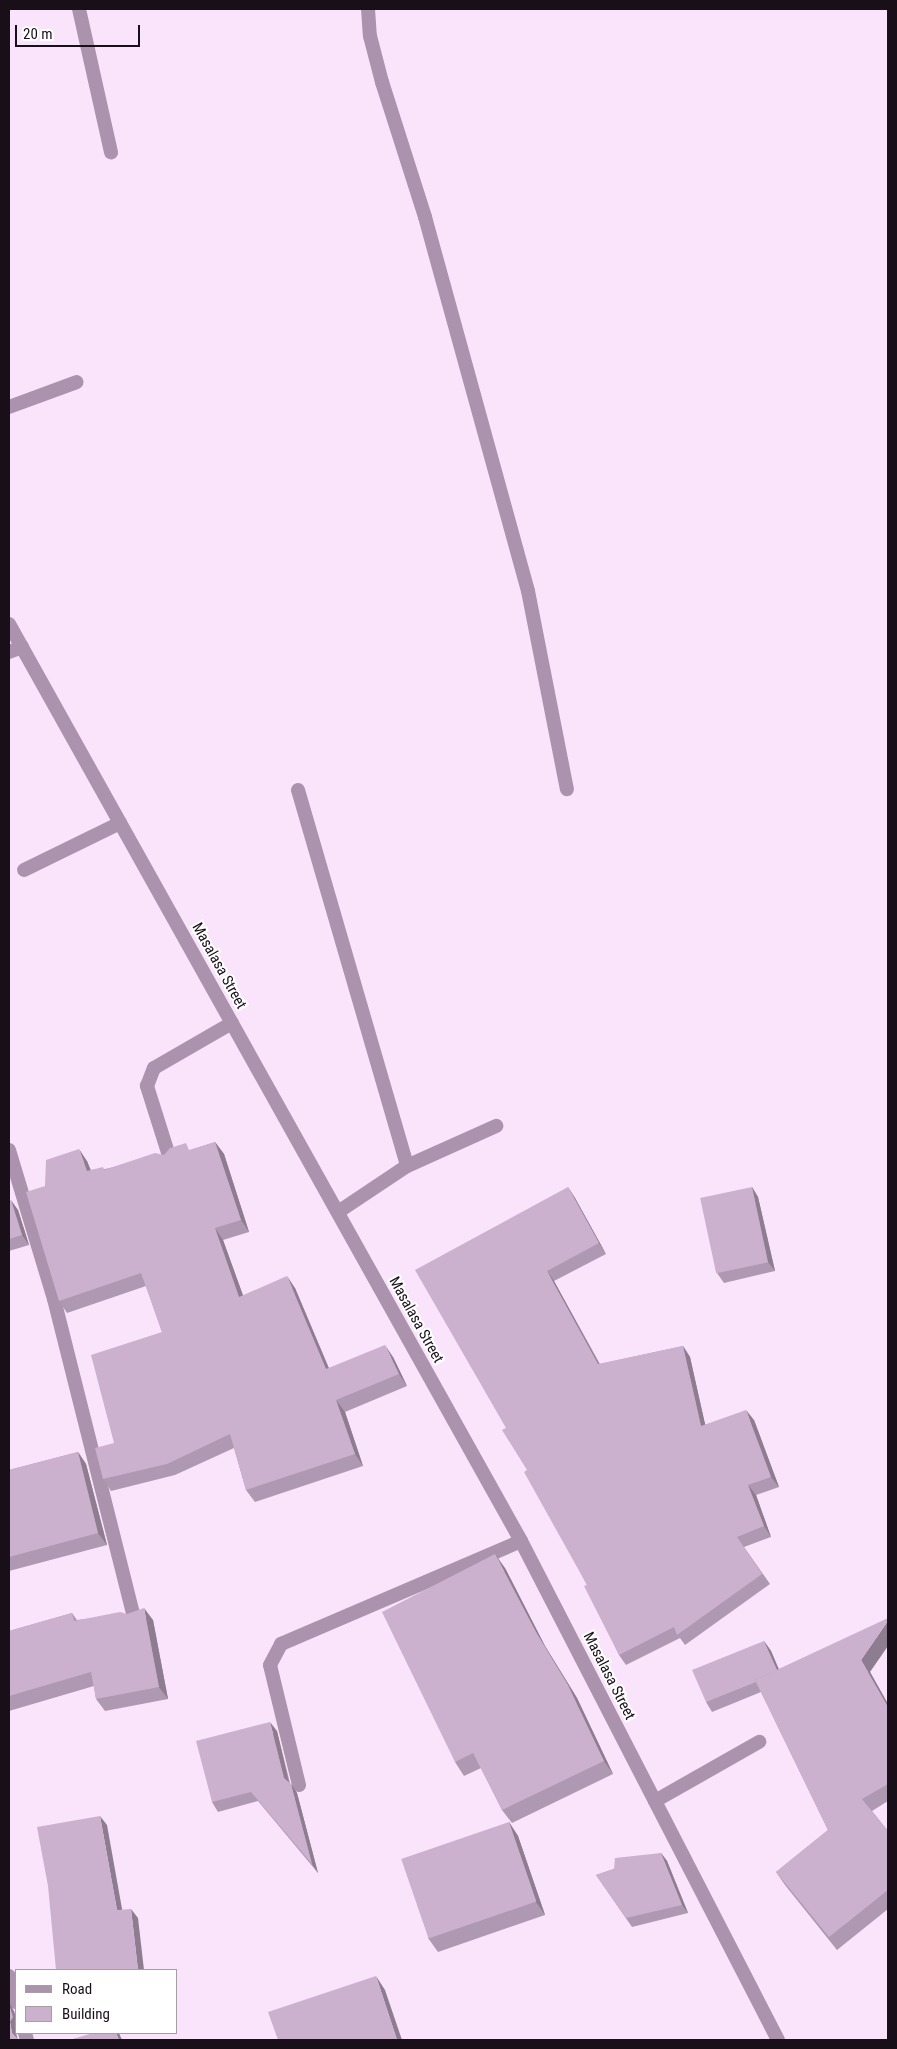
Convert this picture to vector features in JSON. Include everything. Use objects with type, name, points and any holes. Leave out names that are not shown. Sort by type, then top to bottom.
[{"type":"street","points":[[79,9],[111,152]]},
{"type":"street","points":[[368,9],[370,36],[382,82],[425,217],[528,591],[567,789]]},
{"type":"street","points":[[9,407],[76,382]]},
{"type":"street","name":"Masalasa Street","points":[[9,624],[15,649],[120,822],[521,1541],[778,2040]]},
{"type":"street","points":[[298,790],[407,1166]]},
{"type":"street","points":[[24,870],[120,822]]},
{"type":"street","points":[[170,1159],[147,1086],[154,1068],[232,1023]]},
{"type":"street","points":[[338,1212],[407,1166],[496,1126]]},
{"type":"street","points":[[9,1150],[54,1299],[134,1618]]},
{"type":"street","points":[[299,1785],[270,1665],[281,1644],[521,1541]]},
{"type":"street","points":[[655,1801],[759,1742]]},
{"type":"street","points":[[9,1976],[15,1998]]},
{"type":"building","points":[[215,1142],[241,1220],[215,1228],[239,1297],[287,1276],[326,1369],[385,1345],[399,1374],[336,1400],[355,1454],[246,1490],[230,1434],[167,1464],[103,1479],[95,1448],[114,1443],[91,1355],[162,1332],[141,1273],[59,1301],[26,1192],[45,1186],[46,1160],[79,1149],[87,1171],[103,1167],[104,1170],[155,1153],[164,1155],[170,1148],[186,1143],[189,1150]]},
{"type":"building","points":[[568,1187],[599,1243],[547,1271],[598,1364],[683,1346],[701,1426],[746,1410],[771,1477],[748,1485],[764,1526],[737,1537],[762,1574],[677,1635],[674,1627],[619,1655],[584,1586],[587,1585],[524,1472],[527,1470],[502,1430],[506,1428],[415,1270]]},
{"type":"building","points":[[752,1187],[768,1262],[716,1273],[700,1198]]},
{"type":"building","points":[[11,1200],[22,1235],[9,1239],[9,1201]]},
{"type":"building","points":[[78,1452],[98,1533],[9,1557],[9,1470]]},
{"type":"building","points":[[495,1554],[536,1632],[568,1685],[604,1761],[502,1810],[473,1753],[455,1762],[382,1612]]},
{"type":"building","points":[[144,1608],[159,1687],[96,1699],[91,1672],[9,1696],[9,1631],[72,1613],[74,1621],[120,1612],[127,1614]]},
{"type":"building","points":[[888,1618],[888,1621],[861,1660],[888,1707],[888,1784],[862,1799],[888,1831],[888,1890],[829,1937],[776,1872],[828,1830],[755,1680]]},
{"type":"building","points":[[764,1641],[777,1670],[755,1680],[756,1682],[706,1702],[692,1670]]},
{"type":"building","points":[[270,1722],[284,1778],[291,1784],[312,1864],[251,1792],[212,1802],[196,1741]]},
{"type":"building","points":[[100,1816],[117,1910],[131,1909],[138,1969],[56,1969],[48,1886],[37,1827]]},
{"type":"building","points":[[509,1822],[536,1901],[429,1939],[401,1859]]},
{"type":"building","points":[[661,1853],[682,1905],[626,1918],[596,1875],[614,1869],[615,1858]]},
{"type":"building","points":[[376,1976],[397,2040],[278,2040],[268,2012]]},
{"type":"building","points":[[9,2004],[13,2017],[10,2022],[12,2033],[19,2040],[9,2040]]},
{"type":"building","points":[[90,2034],[116,2034],[119,2040],[69,2040]]}]
